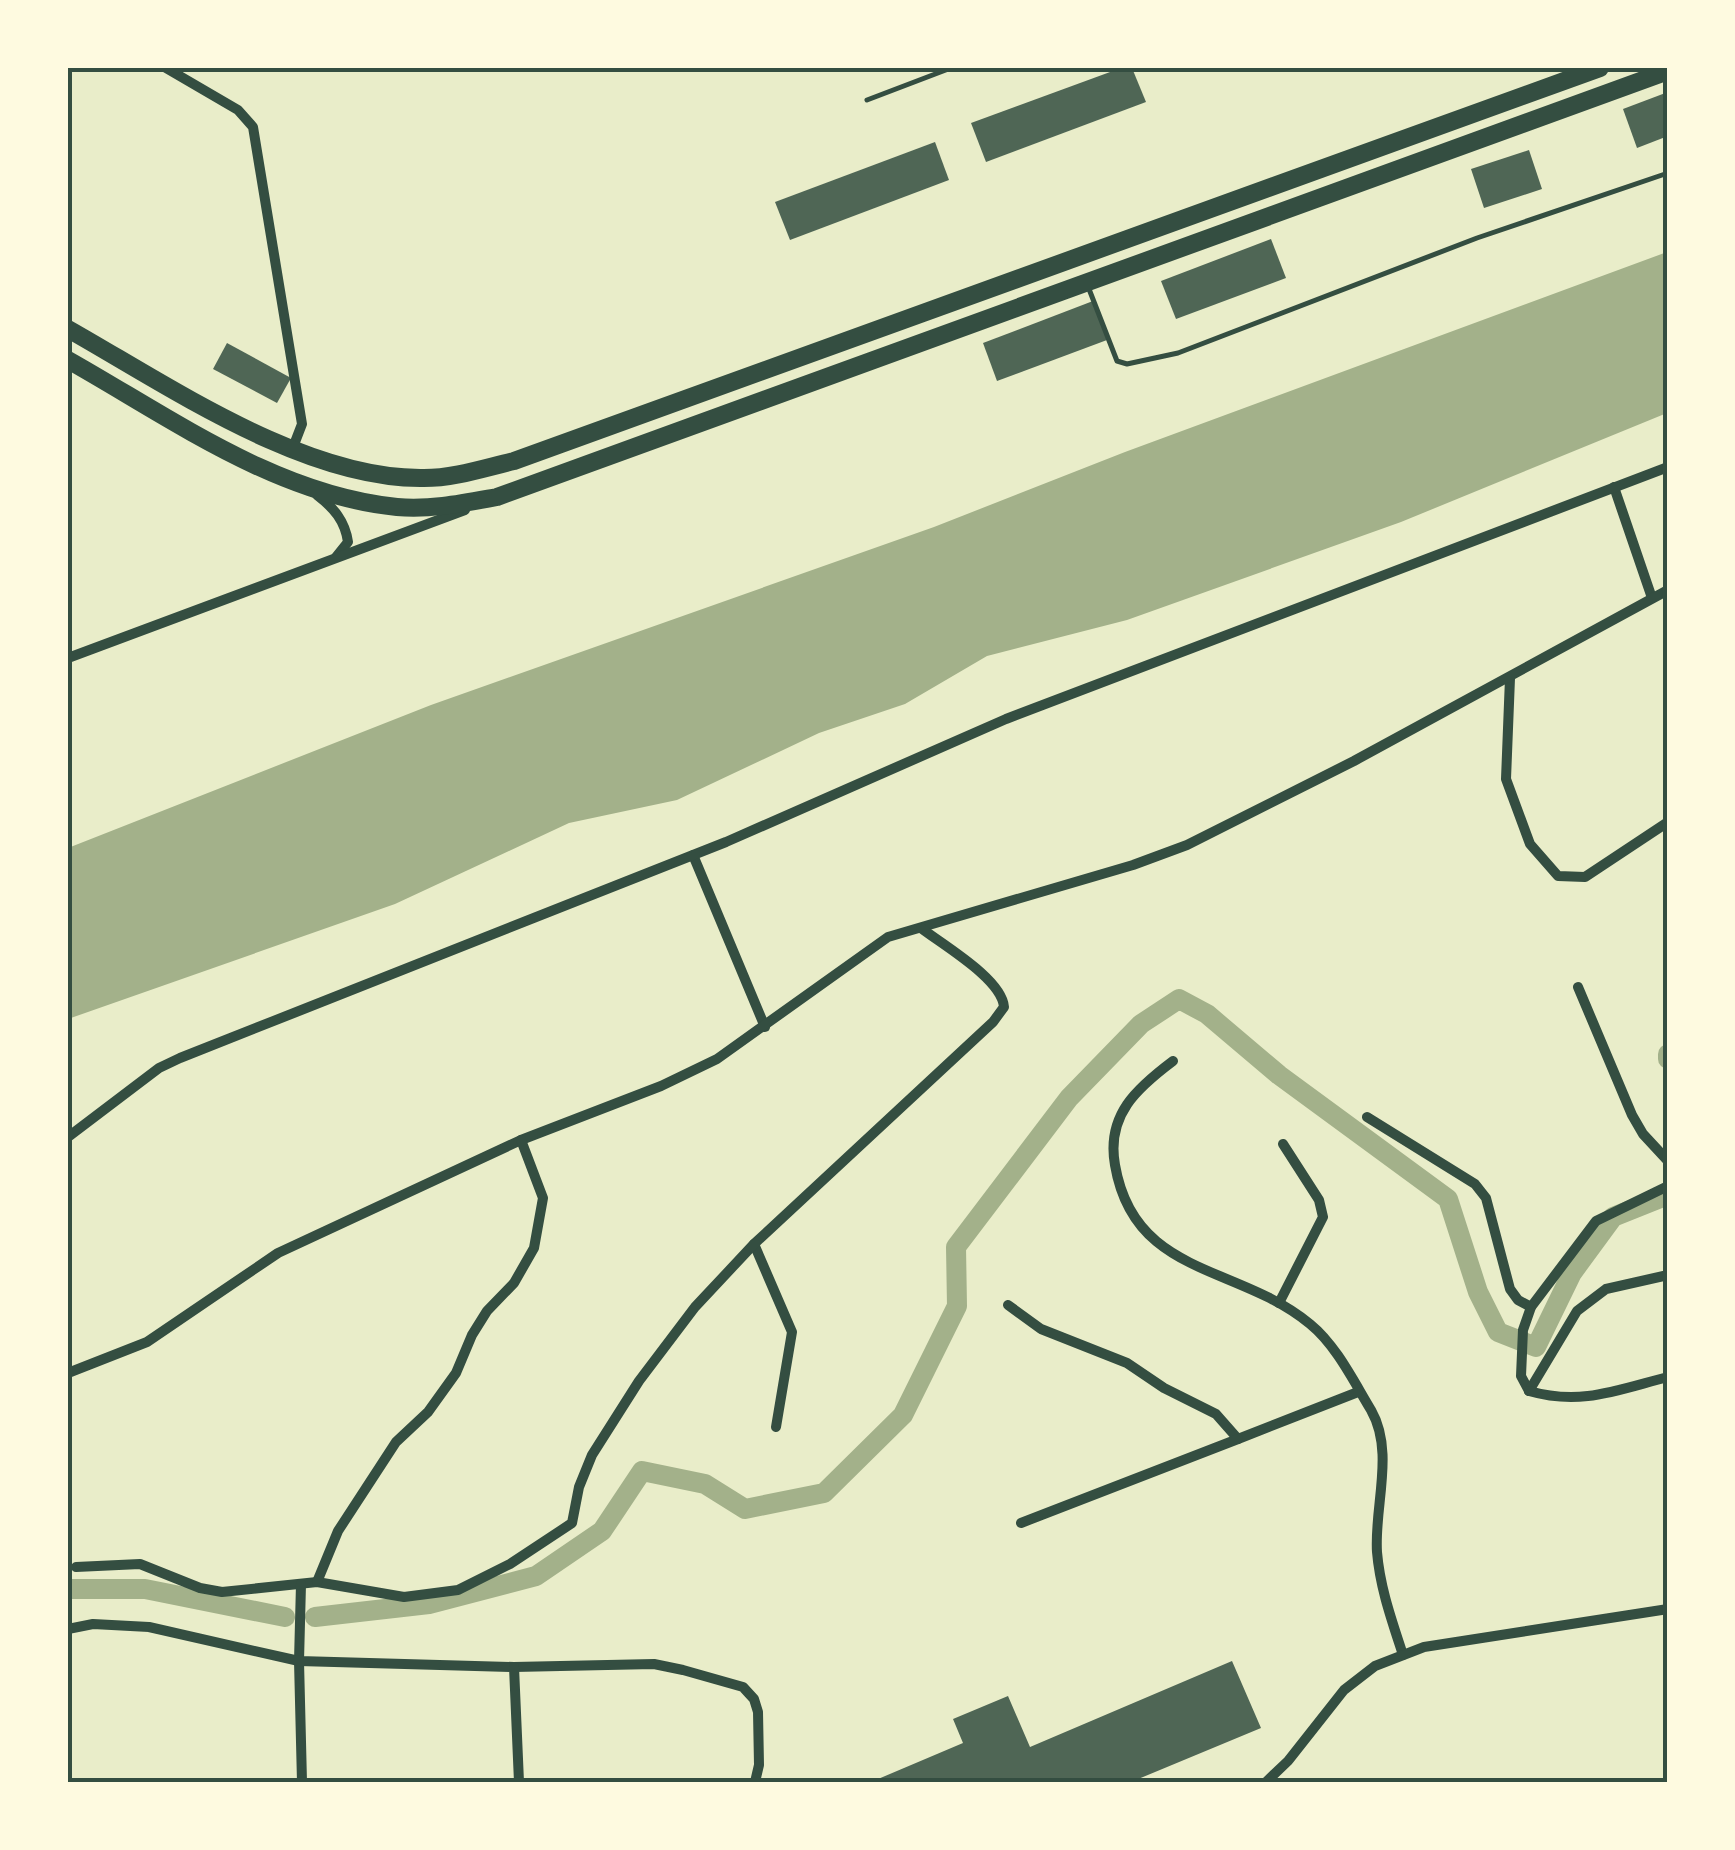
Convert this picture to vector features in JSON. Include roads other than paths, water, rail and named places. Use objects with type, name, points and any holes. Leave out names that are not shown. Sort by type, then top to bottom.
[{"type":"main road","points":[[68,330],[292,450],[396,478],[458,475],[514,461],[1600,68]]},
{"type":"main road","points":[[68,360],[271,473],[308,488],[400,508],[497,498],[1668,71]]},
{"type":"main road","points":[[1168,224],[1177,250]]},
{"type":"street","points":[[166,68],[238,110],[253,128],[302,424],[292,450]]},
{"type":"street","points":[[68,1136],[159,1068],[180,1058],[693,855],[1006,719],[1668,467]]},
{"type":"street","points":[[1614,487],[1652,598]]},
{"type":"street","points":[[308,488],[331,506],[346,527],[348,542],[336,558]]},
{"type":"street","points":[[68,658],[497,498]]},
{"type":"street","points":[[68,1373],[147,1342],[278,1253],[522,1140],[661,1086],[717,1059],[888,937],[1134,865],[1187,845],[1354,761],[1668,590]]},
{"type":"street","points":[[1510,678],[1506,780],[1530,844],[1558,876],[1585,878],[1668,822]]},
{"type":"street","points":[[693,855],[765,1026]]},
{"type":"street","points":[[76,1567],[140,1564],[200,1588],[222,1592],[317,1582],[404,1596],[448,1593],[510,1564],[564,1531],[576,1512],[585,1468],[616,1417],[695,1307],[754,1244],[993,1022],[1004,1006],[1003,996],[981,973],[921,928]]},
{"type":"street","points":[[1578,987],[1632,1115],[1643,1134],[1668,1161]]},
{"type":"street","points":[[1173,1061],[1140,1086],[1120,1112],[1112,1142],[1123,1195],[1138,1226],[1149,1238],[1279,1303],[1312,1325],[1334,1350],[1378,1427],[1382,1448],[1377,1551],[1384,1592],[1403,1655]]},
{"type":"street","points":[[1367,1116],[1474,1184],[1486,1198],[1510,1288],[1518,1300],[1531,1307]]},
{"type":"street","points":[[317,1582],[338,1531],[396,1442],[428,1412],[456,1373],[472,1334],[487,1311],[514,1283],[534,1248],[543,1198],[522,1140]]},
{"type":"street","points":[[1279,1303],[1323,1218],[1319,1200],[1283,1144]]},
{"type":"street","points":[[1668,1186],[1596,1221],[1531,1307],[1523,1330],[1521,1376],[1529,1391],[1552,1398],[1584,1399],[1668,1377]]},
{"type":"street","points":[[754,1244],[792,1332],[776,1426]]},
{"type":"street","points":[[1529,1391],[1576,1311],[1606,1289],[1668,1274]]},
{"type":"street","points":[[1008,1305],[1040,1330],[1128,1363],[1164,1388],[1216,1414],[1238,1439]]},
{"type":"street","points":[[1021,1523],[1358,1392]]},
{"type":"street","points":[[301,1584],[302,1782]]},
{"type":"street","points":[[1266,1782],[1361,1674],[1403,1655],[1424,1648],[1668,1609]]},
{"type":"street","points":[[68,1630],[93,1624],[149,1627],[299,1661],[514,1667],[654,1664],[743,1687],[754,1699],[758,1712],[759,1765],[755,1782]]},
{"type":"street","points":[[514,1667],[519,1782]]},
{"type":"lane","points":[[867,100],[952,68]]},
{"type":"lane","points":[[1088,283],[1117,361],[1127,364],[1178,353],[1477,238],[1668,172]]},
{"type":"waterway","points":[[315,1617],[429,1604],[536,1576],[602,1531],[642,1471],[705,1484],[745,1509],[824,1493],[903,1415],[957,1306],[956,1247],[1069,1098],[1141,1024],[1179,999],[1207,1014],[1279,1075],[1448,1199],[1478,1292],[1498,1332],[1536,1347],[1572,1273],[1613,1217],[1668,1195]]},
{"type":"waterway","points":[[1668,1054],[1668,1059]]},
{"type":"waterway","points":[[68,1589],[145,1589],[285,1617]]}]
